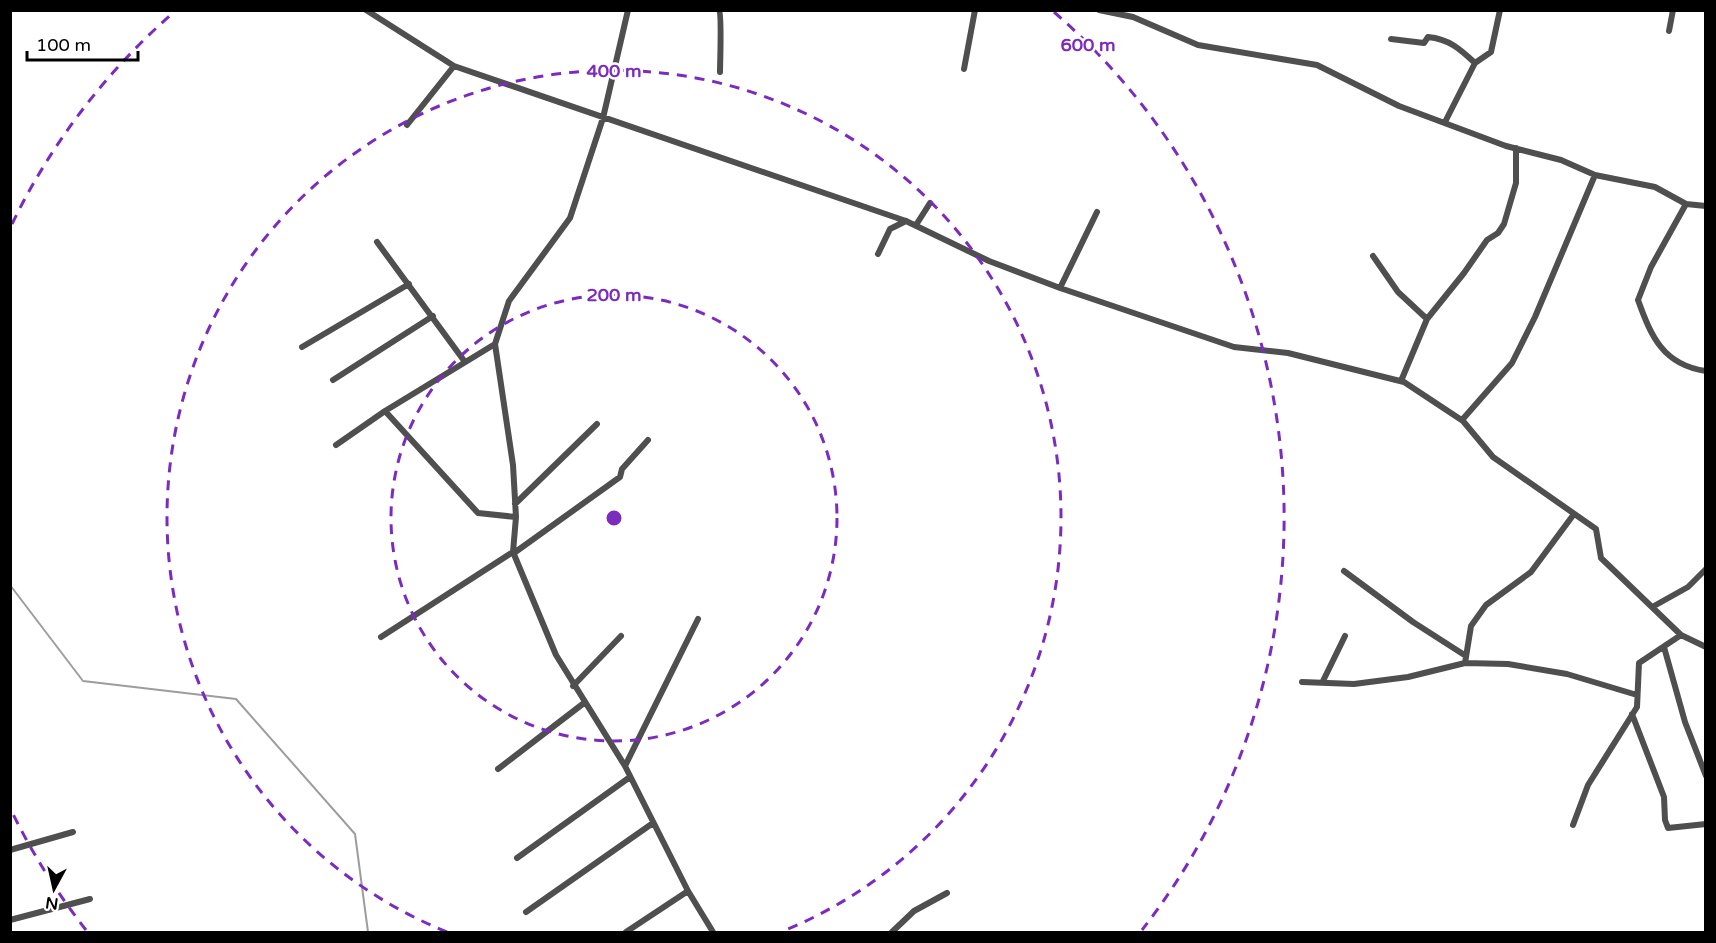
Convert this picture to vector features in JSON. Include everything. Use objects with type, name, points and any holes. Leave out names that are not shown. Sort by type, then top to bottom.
[{"type":"street","points":[[366,10],[454,66],[906,221],[989,261],[1059,288],[1234,347],[1288,353],[1401,381],[1462,420],[1493,457],[1596,529],[1601,558],[1682,635],[1706,647]]},
{"type":"street","points":[[628,10],[603,118],[570,218],[509,301],[495,345],[513,465],[516,517],[513,552],[556,655],[573,686],[625,766],[688,891],[713,933]]},
{"type":"street","points":[[720,10],[722,17],[718,46],[720,72]]},
{"type":"street","points":[[964,69],[975,10]]},
{"type":"street","points":[[1100,10],[1132,17],[1198,45],[1317,65],[1399,105],[1506,146],[1561,160],[1595,176],[1655,187],[1686,204],[1706,206]]},
{"type":"street","points":[[1445,122],[1475,63],[1491,52],[1500,10]]},
{"type":"street","points":[[1669,31],[1673,10]]},
{"type":"street","points":[[1391,39],[1424,43],[1428,37],[1454,44],[1475,63]]},
{"type":"street","points":[[407,125],[454,66]]},
{"type":"street","points":[[1401,381],[1427,319],[1487,240],[1498,233],[1504,224],[1516,183],[1516,148]]},
{"type":"street","points":[[1462,420],[1512,363],[1535,317],[1595,176]]},
{"type":"street","points":[[916,225],[930,203]]},
{"type":"street","points":[[1686,204],[1651,267],[1638,300],[1658,347],[1691,369],[1706,371]]},
{"type":"street","points":[[1059,288],[1097,212]]},
{"type":"street","points":[[878,254],[890,229],[906,221]]},
{"type":"street","points":[[377,242],[465,362]]},
{"type":"street","points":[[1373,256],[1398,291],[1427,319]]},
{"type":"street","points":[[302,347],[409,284]]},
{"type":"street","points":[[333,380],[433,316]]},
{"type":"street","points":[[336,445],[385,411],[495,345]]},
{"type":"street","points":[[385,411],[478,513],[516,517]]},
{"type":"street","points":[[515,504],[597,424]]},
{"type":"street","points":[[381,636],[513,552],[620,477],[622,469],[648,440]]},
{"type":"street","points":[[1465,659],[1471,626],[1486,605],[1531,572],[1574,514]]},
{"type":"street","points":[[1654,606],[1688,587],[1706,569]]},
{"type":"street","points":[[1344,571],[1465,659]]},
{"type":"street","points":[[625,766],[698,619]]},
{"type":"street","points":[[1573,825],[1588,785],[1637,707],[1639,663],[1682,635]]},
{"type":"street","points":[[573,686],[621,636]]},
{"type":"street","points":[[1323,681],[1345,636]]},
{"type":"street","points":[[1664,647],[1685,722],[1706,776]]},
{"type":"street","points":[[1302,682],[1323,681],[1354,684],[1408,677],[1465,659],[1567,674],[1637,695]]},
{"type":"street","points":[[498,769],[584,703]]},
{"type":"street","points":[[1632,714],[1665,796],[1668,828],[1706,824]]},
{"type":"street","points":[[517,858],[630,777]]},
{"type":"street","points":[[526,912],[653,823]]},
{"type":"street","points":[[10,850],[74,832]]},
{"type":"street","points":[[626,933],[688,891]]},
{"type":"street","points":[[892,933],[914,911],[946,893]]},
{"type":"street","points":[[10,920],[90,899]]},
{"type":"waterway","points":[[10,585],[83,681],[236,699],[355,834],[368,932]]}]
